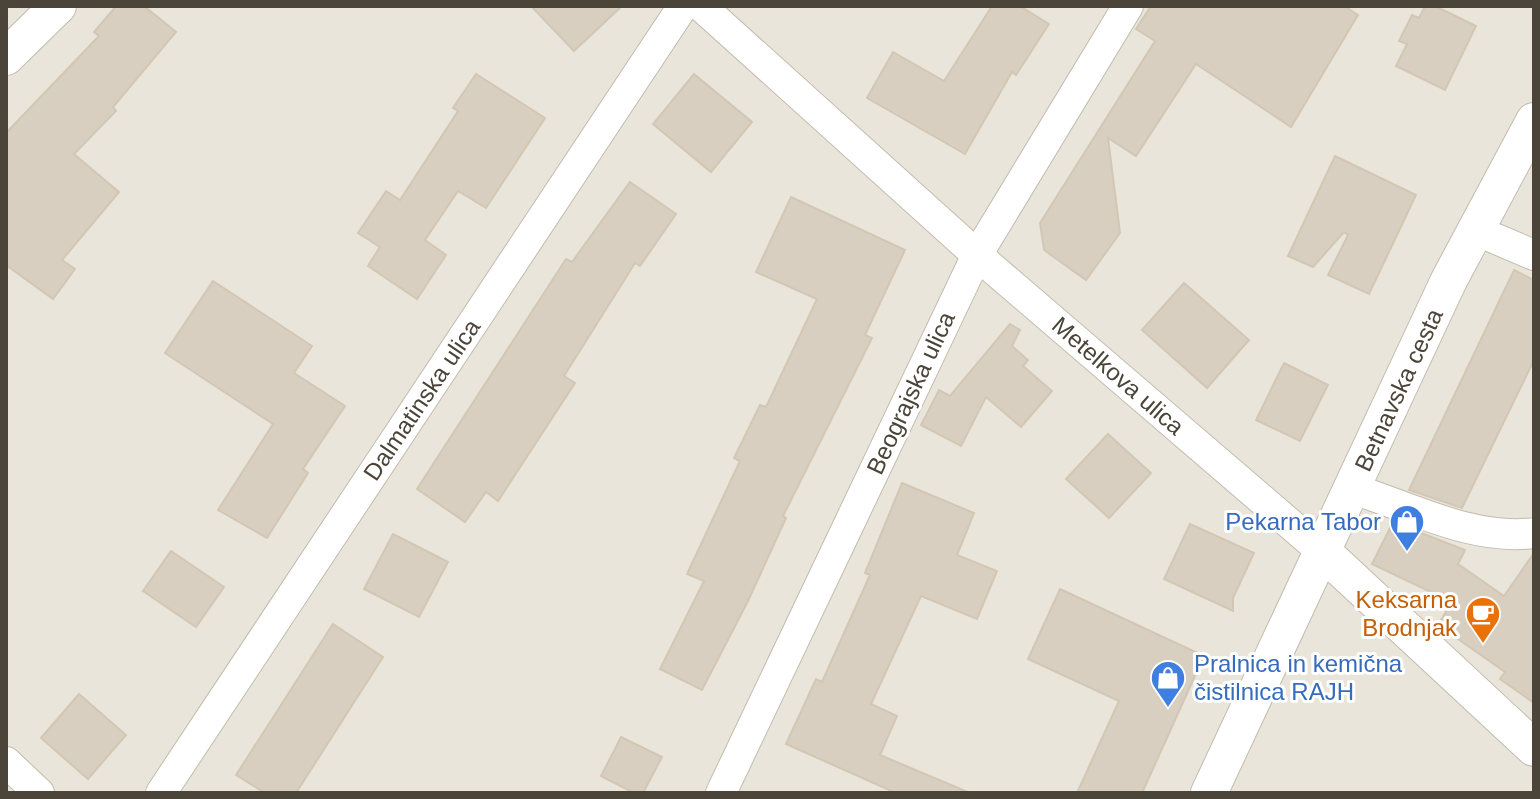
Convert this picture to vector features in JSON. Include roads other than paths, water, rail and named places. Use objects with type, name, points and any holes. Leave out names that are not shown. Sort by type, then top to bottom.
[{"type":"street","points":[[11,41],[58,6]]},
{"type":"street","name":"Dalmatinska ulica","points":[[161,793],[683,6]]},
{"type":"street","name":"Metelkova ulica","points":[[701,6],[977,255],[1324,553],[1534,748]]},
{"type":"street","name":"Beograjska ulica","points":[[721,793],[977,255],[1128,6]]},
{"type":"street","name":"Betnavska cesta","points":[[1209,793],[1475,230],[1534,121]]},
{"type":"street","points":[[1475,230],[1534,255]]},
{"type":"street","points":[[1353,489],[1449,523],[1518,535],[1534,533]]},
{"type":"street","points":[[6,762],[39,793]]},
{"type":"place","name":"Pekarna Tabor","points":[[1407,553]]},
{"type":"place","name":"Keksarna Brodnjak","points":[[1483,645]]},
{"type":"place","name":"Pralnica in kemična čistilnica RAJH","points":[[1168,709]]}]
